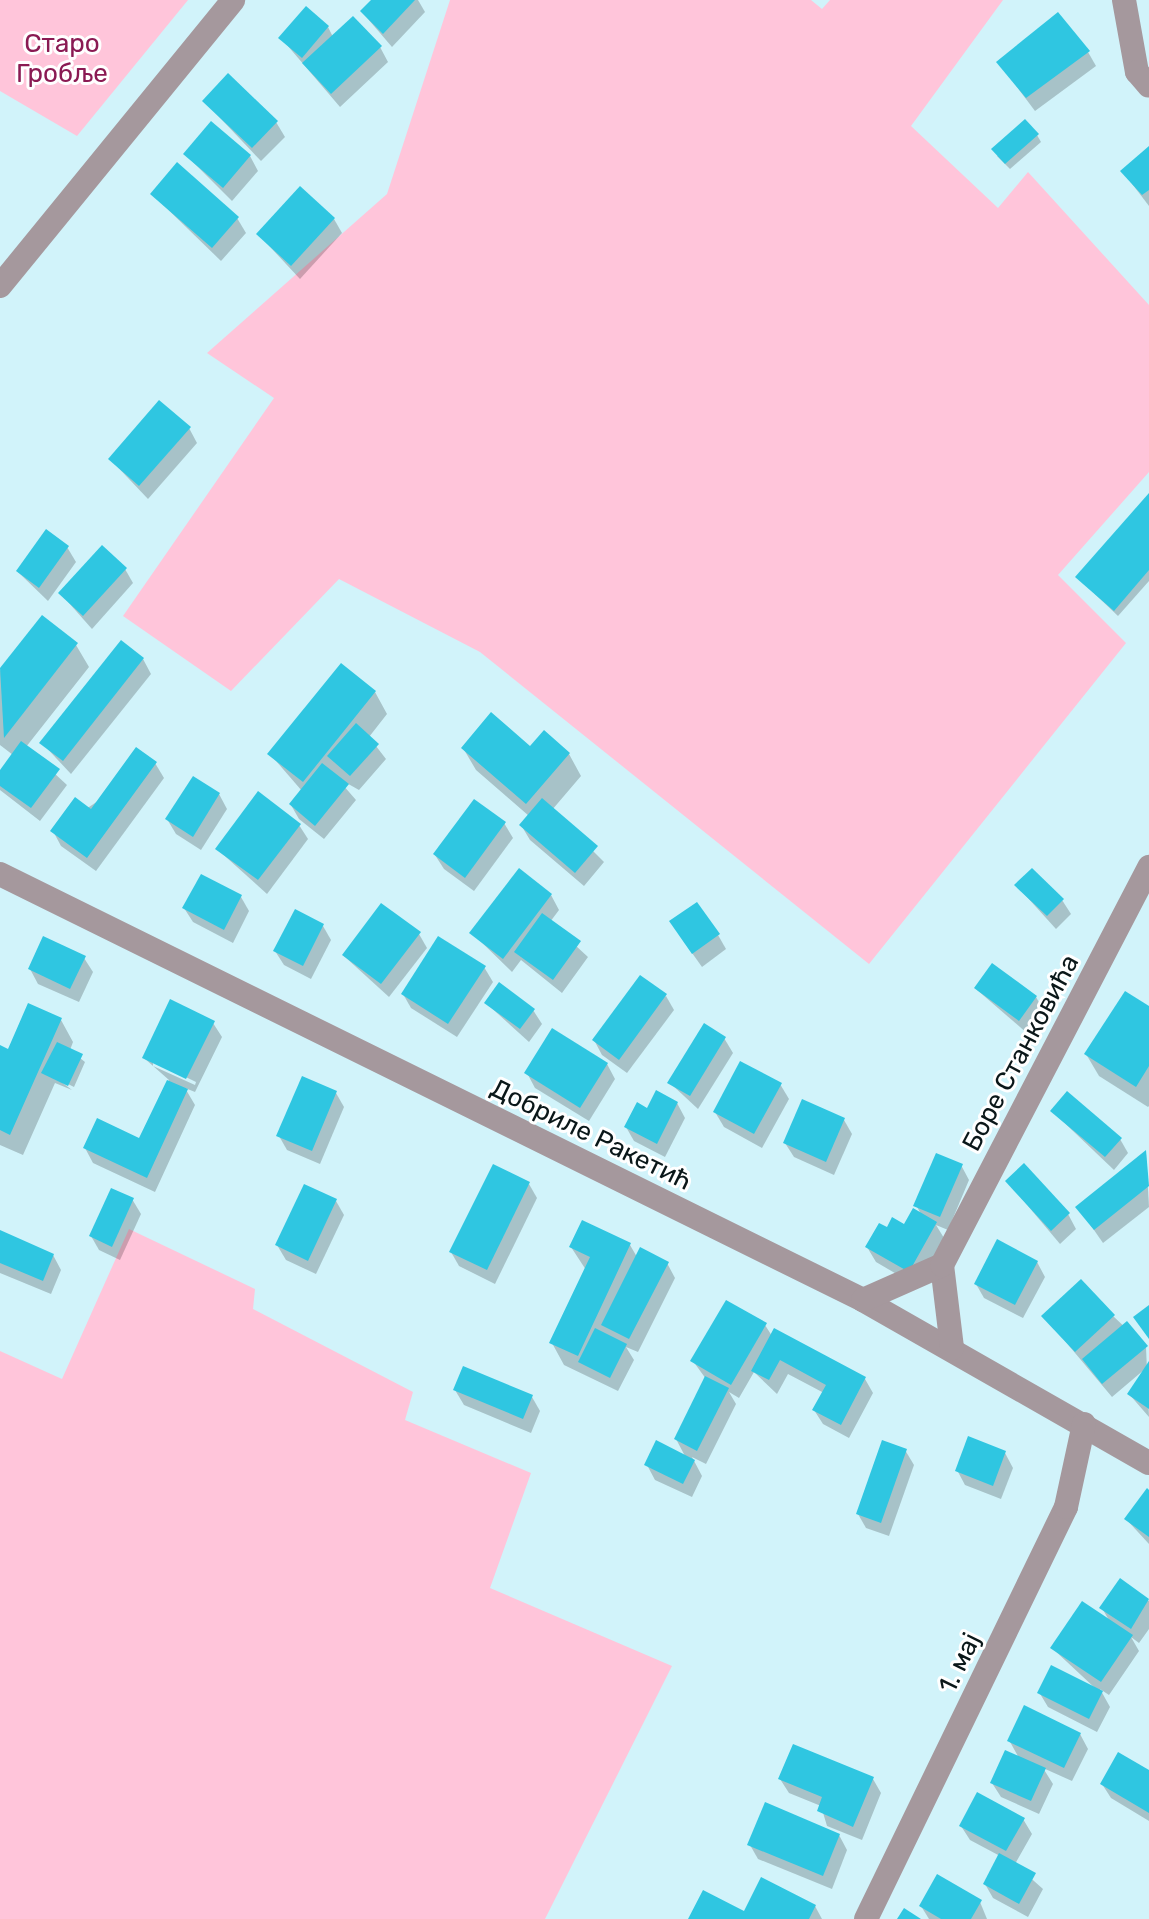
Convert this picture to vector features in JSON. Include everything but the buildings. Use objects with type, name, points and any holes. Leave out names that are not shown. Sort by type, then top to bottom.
[{"type":"street","points":[[0,286],[233,0]]},
{"type":"street","points":[[1124,0],[1137,72],[1149,86]]},
{"type":"street","name":"Боре Станковића","points":[[942,1265],[1149,867]]},
{"type":"street","name":"Добриле Ракетић","points":[[0,874],[863,1300],[1149,1463]]},
{"type":"street","points":[[863,1300],[942,1265],[952,1348]]},
{"type":"street","name":"1. мај","points":[[866,1919],[1066,1507],[1084,1424]]},
{"type":"green space","name":"Старо Гробље","points":[[0,0],[188,0],[77,136],[0,91]]},
{"type":"green space","points":[[450,0],[811,0],[822,9],[830,0],[1003,0],[911,126],[998,208],[1028,172],[1149,305],[1149,472],[1058,575],[1126,643],[869,964],[480,652],[339,579],[231,691],[123,616],[274,398],[207,353],[387,194]]},
{"type":"green space","points":[[129,1229],[255,1289],[253,1309],[413,1392],[405,1420],[531,1473],[490,1588],[672,1666],[545,1919],[0,1919],[0,1351],[62,1379]]}]
